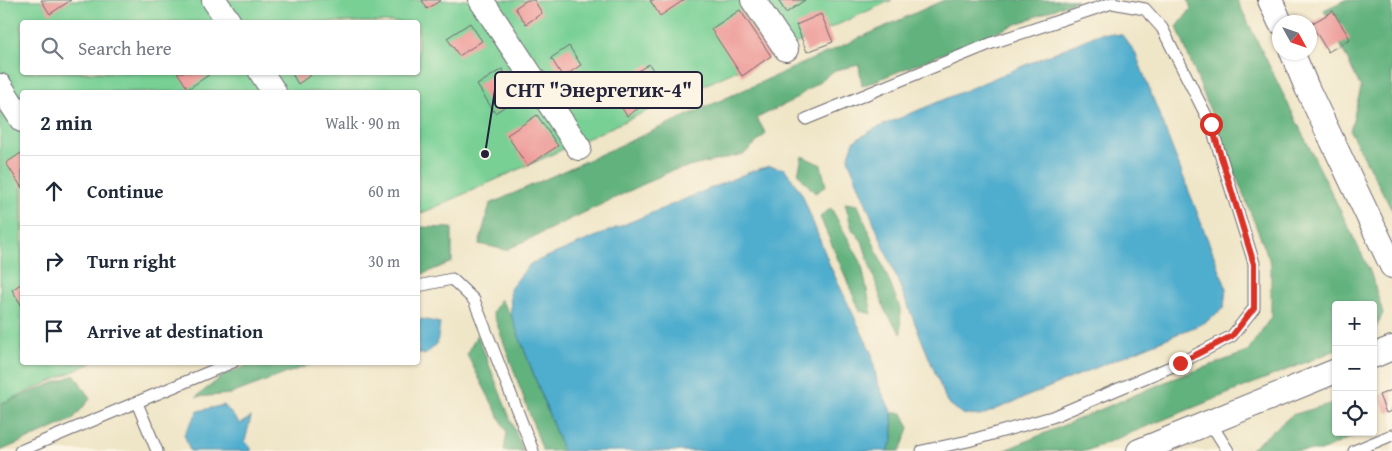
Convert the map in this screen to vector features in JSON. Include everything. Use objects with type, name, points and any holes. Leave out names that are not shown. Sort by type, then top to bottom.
[{"type":"street","points":[[214,0],[228,20]]},
{"type":"street","points":[[481,0],[578,148]]},
{"type":"street","points":[[753,0],[786,50]]},
{"type":"street","points":[[1270,0],[1277,15]]},
{"type":"street","points":[[1295,60],[1392,266]]},
{"type":"street","points":[[263,75],[273,90]]},
{"type":"street","points":[[0,86],[20,117]]},
{"type":"street","points":[[1139,451],[1332,373]]},
{"type":"lane","points":[[806,118],[992,44],[1112,3],[1145,9],[1162,28],[1211,124],[1254,264],[1254,308],[1232,336],[1180,363],[1052,417],[968,441],[922,451]]},
{"type":"lane","points":[[420,286],[452,279],[474,300],[533,451]]},
{"type":"lane","points":[[20,451],[226,365]]},
{"type":"lane","points":[[137,403],[157,451]]},
{"type":"lane","points":[[1210,422],[1228,451]]},
{"type":"lane","points":[[1354,451],[1392,435]]},
{"type":"green space","points":[[0,0],[892,0],[420,214],[420,90],[20,90],[20,365],[88,365],[0,404]]},
{"type":"green space","points":[[944,0],[1077,0],[862,86],[859,65],[835,70],[792,101],[757,118],[766,134],[744,154],[671,171],[506,250],[479,244],[490,204]]},
{"type":"green space","points":[[1188,0],[1237,0],[1370,271],[1383,313],[1377,326],[1377,301],[1332,301],[1332,352],[1086,451],[1003,451],[1170,380],[1247,352],[1271,317],[1271,264],[1177,27],[1191,9]]},
{"type":"green space","points":[[1345,0],[1392,0],[1392,210],[1350,131],[1361,88],[1324,10]]},
{"type":"green space","points":[[802,156],[821,165],[826,186],[815,193],[798,174]]},
{"type":"green space","points":[[845,203],[858,205],[900,308],[901,334],[885,311],[862,241],[852,229]]},
{"type":"green space","points":[[831,208],[861,262],[872,314],[860,311],[820,217]]},
{"type":"green space","points":[[420,227],[452,228],[452,262],[420,275]]},
{"type":"green space","points":[[500,299],[511,315],[563,451],[543,451],[493,313]]},
{"type":"green space","points":[[477,334],[523,451],[504,451],[507,432],[467,355]]},
{"type":"green space","points":[[248,365],[309,365],[231,394],[196,397],[224,375]]},
{"type":"green space","points":[[75,375],[90,399],[72,420],[0,451],[0,404]]},
{"type":"green space","points":[[1332,403],[1332,436],[1354,436],[1321,451],[1250,450],[1292,415]]},
{"type":"green space","points":[[892,413],[902,413],[909,428],[900,451],[887,451],[893,440]]},
{"type":"water","points":[[1101,33],[1122,35],[1135,52],[1226,287],[1224,308],[1206,322],[980,416],[962,414],[947,402],[848,159],[854,141],[874,129]]},
{"type":"water","points":[[770,166],[785,169],[802,194],[830,266],[872,354],[877,382],[892,413],[893,440],[887,451],[563,451],[511,315],[510,289],[530,264],[752,171]]},
{"type":"water","points":[[420,320],[440,323],[437,344],[425,355],[420,354]]},
{"type":"water","points":[[224,405],[240,424],[251,417],[245,441],[251,448],[251,451],[190,451],[184,434],[198,411]]},
{"type":"building","points":[[41,0],[71,0],[50,14]]},
{"type":"building","points":[[422,0],[441,0],[427,9]]},
{"type":"building","points":[[527,0],[534,0],[542,13],[526,24],[515,8]]},
{"type":"building","points":[[650,0],[684,0],[660,16]]},
{"type":"building","points":[[778,0],[805,0],[786,13]]},
{"type":"building","points":[[740,10],[771,56],[742,76],[711,29]]},
{"type":"building","points":[[1333,11],[1350,39],[1328,52],[1317,34],[1317,20]]},
{"type":"building","points":[[821,14],[833,42],[807,52],[796,25]]},
{"type":"building","points":[[470,23],[482,41],[459,56],[447,38]]},
{"type":"building","points":[[569,46],[581,65],[563,77],[551,58]]},
{"type":"building","points":[[649,64],[666,90],[627,116],[610,90]]},
{"type":"building","points":[[502,69],[520,96],[495,113],[477,85]]},
{"type":"building","points":[[179,75],[209,75],[188,89]]},
{"type":"building","points":[[293,75],[311,75],[298,84]]},
{"type":"building","points":[[537,115],[558,146],[527,166],[507,135]]},
{"type":"building","points":[[20,154],[20,185],[6,163]]},
{"type":"building","points":[[20,284],[20,303],[12,290]]},
{"type":"building","points":[[1392,390],[1392,411],[1386,413],[1379,395]]},
{"type":"place","name":"СНТ \"Энергетик-4\"","points":[[485,154]]},
{"type":"route","points":[[1180,363],[1232,336],[1254,308],[1254,264],[1211,124]]}]
